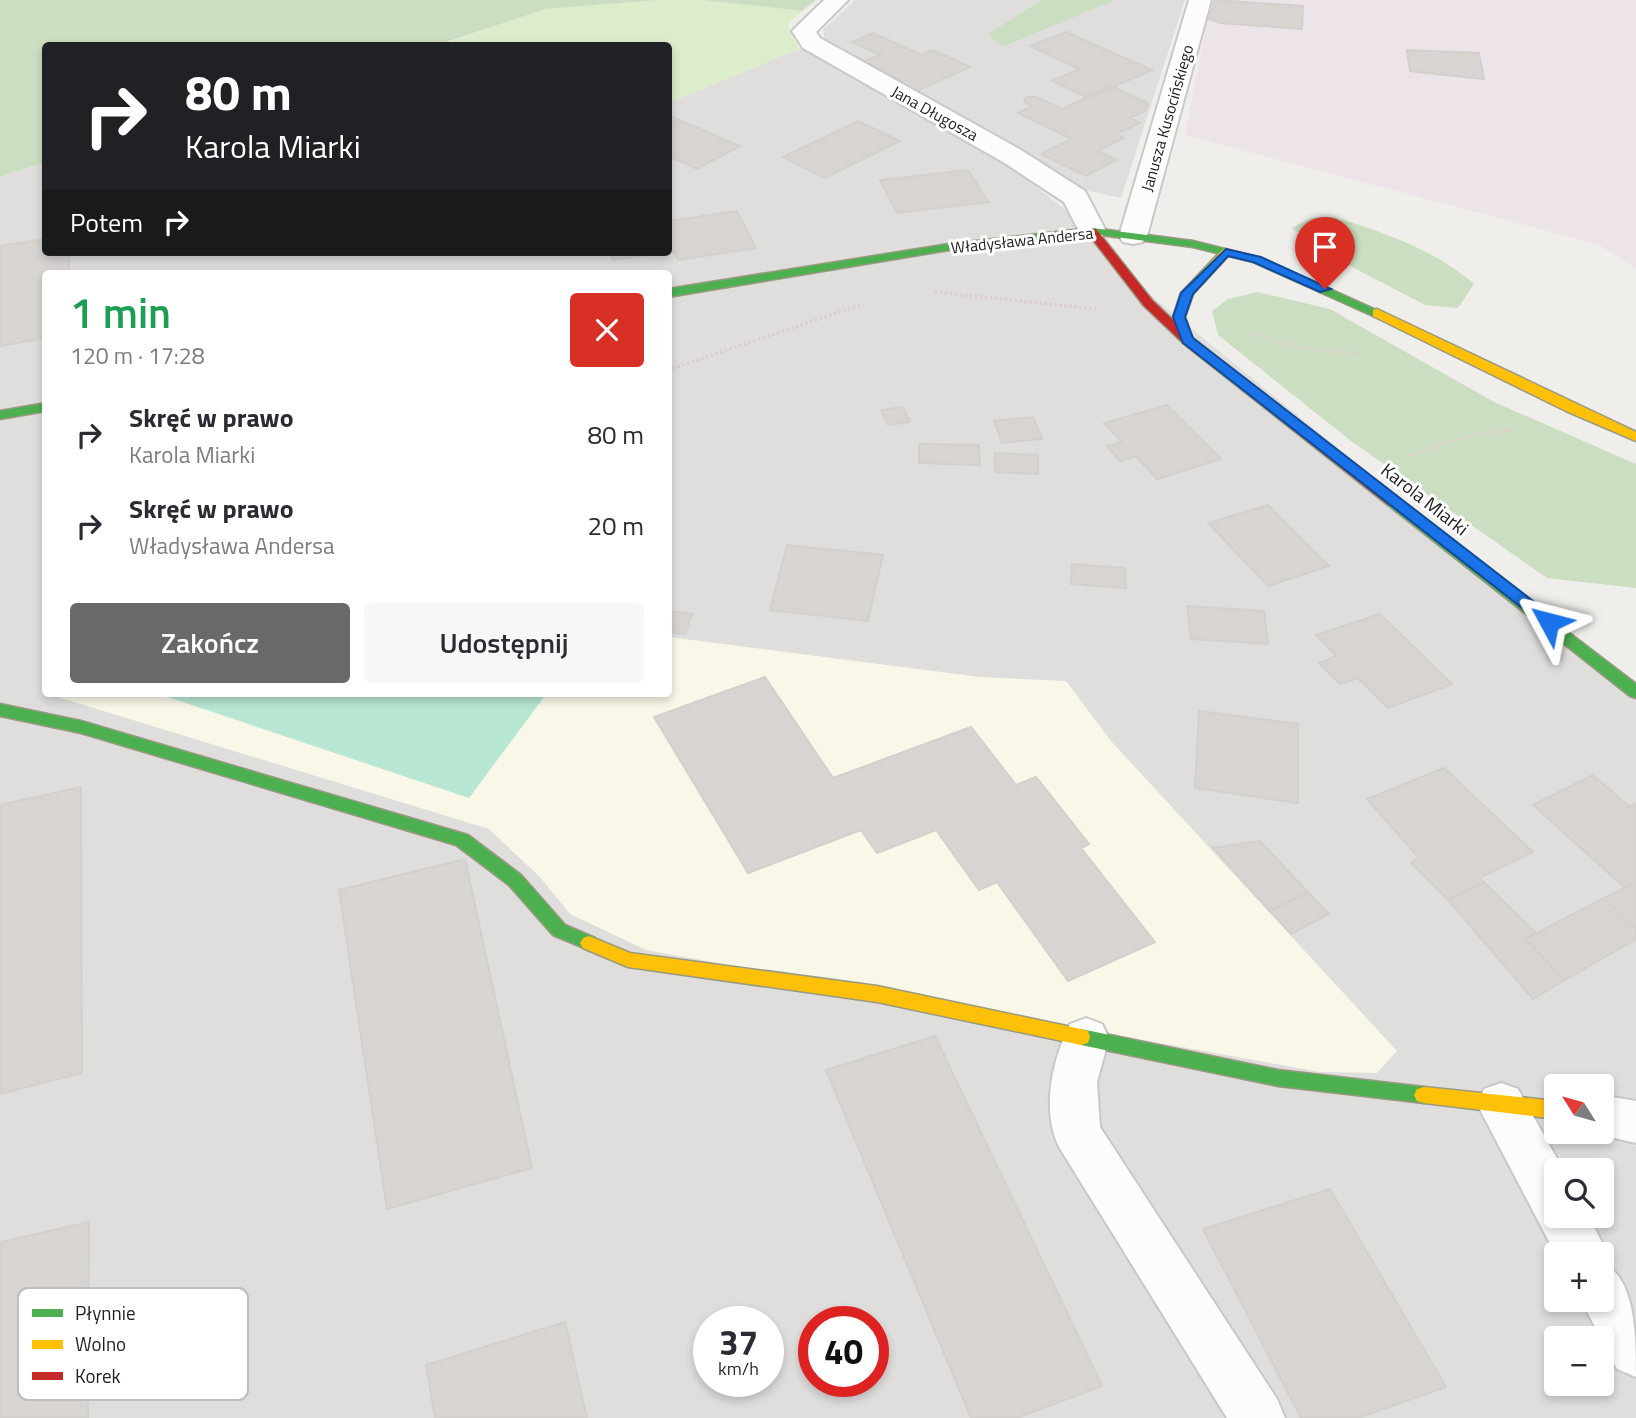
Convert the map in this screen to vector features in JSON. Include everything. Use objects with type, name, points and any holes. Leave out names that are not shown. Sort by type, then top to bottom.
[{"type":"street","name":"Jana Długosza","points":[[836,0],[804,31],[811,43],[1012,156],[1075,197],[1092,231]]},
{"type":"street","name":"Janusza Kusocińskiego","points":[[1133,236],[1200,0]]},
{"type":"street","name":"Władysława Andersa","points":[[672,292],[949,247],[1092,231],[1193,244],[1257,260],[1437,339],[1592,419],[1636,437]]},
{"type":"street","name":"Karola Miarki","points":[[1092,231],[1119,270],[1187,340],[1636,692]]},
{"type":"street","points":[[1187,340],[1179,317],[1187,293],[1226,252]]},
{"type":"street","points":[[0,415],[42,408]]},
{"type":"street","points":[[0,710],[80,727],[462,840],[515,880],[559,930],[628,960],[877,994],[1278,1078],[1544,1109]]},
{"type":"street","points":[[1086,1038],[1074,1082],[1076,1132],[1258,1418]]},
{"type":"street","points":[[1501,1104],[1544,1182]]},
{"type":"street","points":[[1614,1118],[1636,1122]]},
{"type":"street","points":[[1614,1311],[1636,1351]]},
{"type":"path","points":[[923,290],[1163,316]]},
{"type":"path","points":[[672,369],[875,300]]},
{"type":"path","points":[[1181,320],[1214,323],[1301,348],[1368,355]]},
{"type":"path","points":[[1363,477],[1402,458],[1465,437],[1517,428]]},
{"type":"shaded area","points":[[855,0],[1185,0],[1121,198],[1079,189],[825,41],[823,30]]},
{"type":"shaded area","points":[[1211,0],[1636,0],[1636,269],[1599,245],[1185,135]]},
{"type":"shaded area","points":[[811,44],[1003,160],[1094,233],[1121,271],[1636,692],[1636,1418],[0,1418],[0,177],[42,163],[42,256],[672,256],[672,102]]},
{"type":"shaded area","points":[[672,637],[980,677],[1066,681],[1111,741],[1397,1051],[1377,1073],[1320,1072],[646,950],[570,914],[540,877],[489,829],[58,697],[672,697]]},
{"type":"green space","points":[[0,0],[659,0],[546,9],[446,42],[42,42],[42,163],[0,177]]},
{"type":"green space","points":[[659,0],[703,0],[802,11],[788,25],[799,49],[672,102],[672,42],[449,42],[546,9]]},
{"type":"green space","points":[[703,0],[816,0],[802,11]]},
{"type":"green space","points":[[1042,0],[1115,0],[1002,47],[988,34]]},
{"type":"green space","points":[[1334,217],[1390,236],[1425,252],[1443,261],[1474,284],[1458,308],[1425,305],[1354,268],[1291,228],[1312,218]]},
{"type":"green space","points":[[1257,292],[1330,309],[1494,402],[1636,464],[1636,588],[1547,578],[1351,441],[1218,335],[1212,311],[1228,299]]},
{"type":"green space","points":[[168,697],[544,697],[469,798]]},
{"type":"building","points":[[1215,0],[1303,6],[1302,29],[1220,23],[1209,19]]},
{"type":"building","points":[[1066,32],[1152,70],[1088,98],[1052,81],[1079,69],[1030,46]]},
{"type":"building","points":[[873,33],[921,55],[933,50],[970,67],[917,91],[861,63],[880,55],[852,42]]},
{"type":"building","points":[[1407,50],[1479,53],[1484,79],[1410,71]]},
{"type":"building","points":[[1111,86],[1148,103],[1145,111],[1130,118],[1140,123],[1116,134],[1124,138],[1098,151],[1117,160],[1086,176],[1041,154],[1072,139],[1018,113],[1032,106],[1024,102],[1026,97],[1036,97],[1062,109]]},
{"type":"building","points":[[672,117],[740,146],[697,169],[672,158]]},
{"type":"building","points":[[858,121],[900,141],[825,178],[783,157]]},
{"type":"building","points":[[968,170],[988,202],[897,213],[880,180]]},
{"type":"building","points":[[737,211],[756,248],[678,260],[672,251],[672,220]]},
{"type":"building","points":[[42,240],[42,256],[69,256],[69,270],[42,270],[42,339],[0,346],[0,246]]},
{"type":"building","points":[[611,256],[640,256],[613,260]]},
{"type":"building","points":[[1167,405],[1221,459],[1157,479],[1136,456],[1120,461],[1107,446],[1122,442],[1104,423]]},
{"type":"building","points":[[903,407],[910,422],[888,425],[881,410]]},
{"type":"building","points":[[1033,417],[1042,439],[1002,443],[994,421]]},
{"type":"building","points":[[919,444],[979,445],[980,465],[919,463]]},
{"type":"building","points":[[995,453],[1038,455],[1038,474],[995,472]]},
{"type":"building","points":[[1268,505],[1329,566],[1268,586],[1208,523]]},
{"type":"building","points":[[787,545],[883,555],[868,621],[770,610]]},
{"type":"building","points":[[1072,564],[1125,568],[1126,588],[1071,584]]},
{"type":"building","points":[[1187,606],[1264,611],[1268,644],[1191,639]]},
{"type":"building","points":[[672,612],[692,614],[685,634],[672,632]]},
{"type":"building","points":[[1380,614],[1452,684],[1388,708],[1358,678],[1340,684],[1319,663],[1336,656],[1316,635]]},
{"type":"building","points":[[765,677],[833,778],[971,727],[1016,785],[1036,777],[1089,844],[1081,848],[1155,942],[1068,981],[997,882],[979,890],[936,830],[877,853],[861,830],[748,873],[654,717]]},
{"type":"building","points":[[1199,711],[1298,724],[1298,803],[1195,788]]},
{"type":"building","points":[[1444,768],[1533,852],[1479,878],[1484,882],[1448,900],[1411,863],[1419,858],[1367,799]]},
{"type":"building","points":[[1593,775],[1630,807],[1636,803],[1636,882],[1625,888],[1533,805]]},
{"type":"building","points":[[81,787],[82,1073],[0,1094],[0,805]]},
{"type":"building","points":[[1260,841],[1308,892],[1270,911],[1213,848]]},
{"type":"building","points":[[465,859],[532,1168],[387,1209],[339,890]]},
{"type":"building","points":[[1484,882],[1536,933],[1525,939],[1565,980],[1533,999],[1448,900]]},
{"type":"building","points":[[1636,882],[1636,928],[1604,898]]},
{"type":"building","points":[[1308,892],[1329,914],[1291,934],[1270,911]]},
{"type":"building","points":[[1604,898],[1636,928],[1636,939],[1565,980],[1525,939]]},
{"type":"building","points":[[935,1036],[1102,1386],[1017,1418],[971,1418],[826,1070]]},
{"type":"building","points":[[1330,1189],[1446,1387],[1358,1418],[1301,1418],[1203,1229]]},
{"type":"building","points":[[89,1222],[89,1288],[18,1288],[18,1400],[88,1400],[88,1418],[0,1418],[0,1242]]},
{"type":"building","points":[[565,1322],[587,1418],[435,1418],[426,1365]]},
{"type":"traffic: fast","points":[[672,292],[949,247],[1092,231],[1193,244],[1257,260],[1377,313]]},
{"type":"traffic: fast","points":[[0,415],[42,408]]},
{"type":"traffic: fast","points":[[1393,502],[1636,692]]},
{"type":"traffic: fast","points":[[0,710],[81,727],[462,840],[515,880],[559,930],[589,943]]},
{"type":"traffic: fast","points":[[1081,1037],[1278,1078],[1424,1095]]},
{"type":"traffic: slow","points":[[1187,340],[1179,317],[1187,293],[1226,252]]},
{"type":"traffic: slow","points":[[1377,313],[1570,408],[1636,437]]},
{"type":"traffic: slow","points":[[589,943],[628,960],[877,994],[1081,1037]]},
{"type":"traffic: slow","points":[[1424,1095],[1544,1109]]},
{"type":"traffic: jam","points":[[1092,231],[1148,303],[1187,340],[1393,502]]},
{"type":"route","points":[[1325,289],[1257,260],[1226,252],[1187,293],[1179,317],[1187,340],[1549,622]]}]
